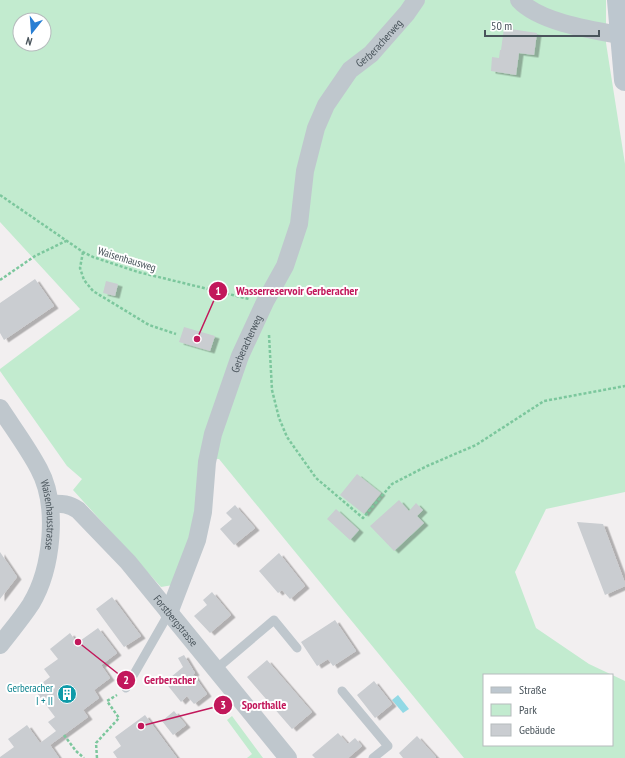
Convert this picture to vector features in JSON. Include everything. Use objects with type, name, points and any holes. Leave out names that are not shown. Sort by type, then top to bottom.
[{"type":"street","name":"Gerberacherweg","points":[[169,613],[197,540],[203,512],[207,462],[213,434],[240,356],[265,302],[285,266],[299,224],[305,171],[316,128],[326,105],[350,70],[371,54],[407,13],[416,0]]},
{"type":"street","points":[[519,0],[524,6],[548,18],[583,28],[620,35]]},
{"type":"street","points":[[618,0],[625,80]]},
{"type":"street","name":"Waisenhausstrasse","points":[[0,408],[40,470],[50,504],[49,546],[45,573],[31,603],[0,645]]},
{"type":"street","name":"Forstbergstrasse","points":[[50,504],[61,503],[70,505],[78,510],[128,562],[288,758]]},
{"type":"lane","name":"Gerberacherweg","points":[[126,688],[169,613]]},
{"type":"lane","points":[[215,670],[274,620],[297,648]]},
{"type":"lane","points":[[342,691],[388,746],[373,758]]},
{"type":"path","name":"Waisenhausweg","points":[[0,195],[66,241],[94,257],[138,272],[265,302]]},
{"type":"path","points":[[0,280],[35,256],[66,241]]},
{"type":"path","points":[[83,252],[80,268],[84,280],[93,291],[149,325],[176,334]]},
{"type":"path","points":[[269,334],[272,390],[279,418],[287,437],[316,478],[362,518],[392,484],[427,466],[476,445],[544,401],[625,386]]},
{"type":"path","points":[[97,758],[96,743],[119,718],[107,702],[115,696]]},
{"type":"path","points":[[64,735],[76,751],[84,758]]},
{"type":"green space","points":[[0,0],[606,0],[606,43],[625,164],[625,492],[546,509],[515,572],[536,628],[589,664],[610,674],[483,674],[483,746],[613,746],[613,675],[625,681],[625,758],[464,758],[219,459],[202,459],[192,534],[173,585],[161,587],[73,490],[82,479],[67,466],[0,369],[80,309],[0,222]]},
{"type":"green space","points":[[232,716],[263,758],[247,758],[252,754],[227,720]]},
{"type":"water","points":[[398,695],[409,709],[403,713],[392,700]]},
{"type":"building","points":[[504,28],[537,33],[534,55],[519,53],[516,75],[491,71],[492,57],[499,58]]},
{"type":"building","points":[[35,279],[54,306],[4,340],[0,333],[0,303]]},
{"type":"building","points":[[106,281],[118,284],[115,296],[103,293]]},
{"type":"building","points":[[184,327],[215,336],[210,351],[179,342]]},
{"type":"building","points":[[357,474],[381,493],[364,514],[340,495]]},
{"type":"building","points":[[399,500],[409,511],[416,503],[423,510],[417,516],[424,523],[394,551],[370,526]]},
{"type":"building","points":[[235,505],[255,528],[234,545],[220,529],[232,519],[226,513]]},
{"type":"building","points":[[336,509],[359,530],[350,540],[327,519]]},
{"type":"building","points":[[577,522],[603,524],[625,586],[605,595]]},
{"type":"building","points":[[0,552],[17,577],[0,599]]},
{"type":"building","points":[[279,553],[305,586],[290,599],[282,590],[278,593],[259,571]]},
{"type":"building","points":[[212,592],[231,615],[210,633],[194,616],[207,605],[203,600]]},
{"type":"building","points":[[112,597],[141,636],[124,647],[96,609]]},
{"type":"building","points":[[335,620],[356,651],[333,666],[328,659],[317,666],[301,642]]},
{"type":"building","name":"Gerberacher I + II","points":[[98,628],[117,653],[101,665],[110,678],[94,690],[99,698],[83,710],[88,717],[50,745],[59,758],[0,758],[14,747],[8,739],[27,725],[40,743],[56,731],[48,722],[55,717],[34,689],[50,677],[44,669],[58,659],[50,649],[70,633],[77,643]]},
{"type":"building","points":[[184,655],[195,673],[193,674],[207,694],[194,704],[187,696],[181,702],[165,682],[183,667],[178,658]]},
{"type":"building","points":[[267,660],[312,712],[292,729],[247,677]]},
{"type":"building","points":[[374,681],[392,704],[375,718],[357,695]]},
{"type":"building","points":[[174,711],[186,725],[173,735],[162,721]]},
{"type":"building","points":[[145,715],[177,758],[117,758],[113,752],[121,746],[115,737]]},
{"type":"building","points":[[338,733],[348,744],[355,738],[362,746],[348,758],[315,758],[312,755]]},
{"type":"building","points":[[417,736],[436,757],[435,758],[403,758],[399,753]]},
{"type":"place","name":"Wasserreservoir Gerberacher","points":[[197,339]]},
{"type":"place","name":"Gerberacher","points":[[78,642]]},
{"type":"place","name":"Gerberacher I + II","points":[[67,694]]},
{"type":"place","name":"Sporthalle","points":[[141,726]]}]
